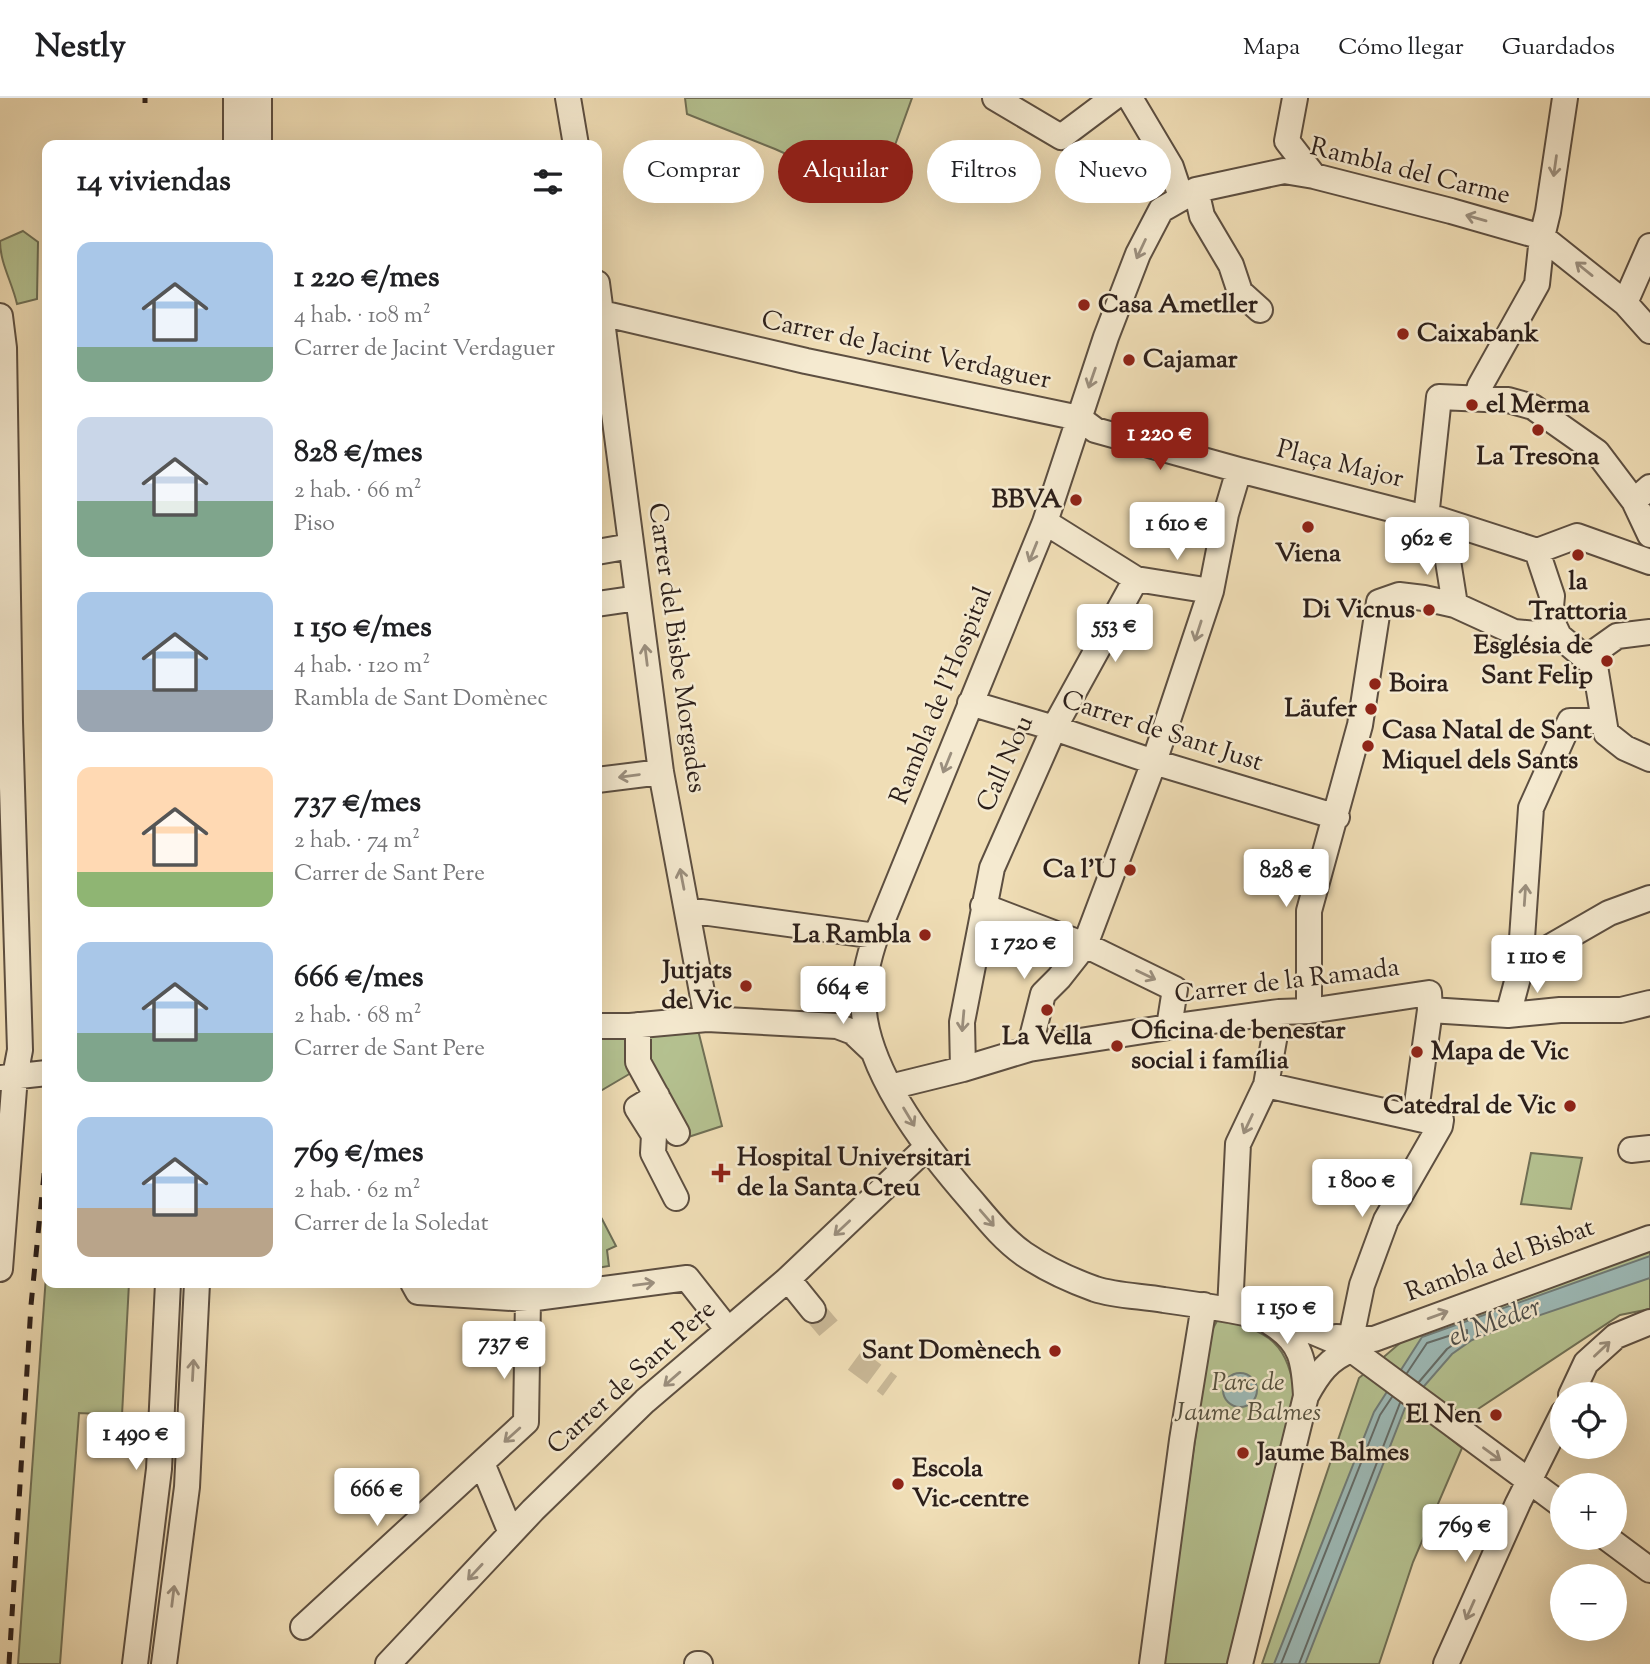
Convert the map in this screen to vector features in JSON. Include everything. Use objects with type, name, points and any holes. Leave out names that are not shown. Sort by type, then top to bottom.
[{"type":"street","points":[[234,140],[236,98]]},
{"type":"street","points":[[258,98],[259,140]]},
{"type":"street","points":[[568,98],[575,140]]},
{"type":"street","points":[[995,98],[1061,137],[1113,98]]},
{"type":"street","points":[[1130,98],[1231,265],[1240,292],[1260,310]]},
{"type":"street","points":[[1295,98],[1287,141],[1314,176]]},
{"type":"street","points":[[1472,398],[1537,284],[1565,98]]},
{"type":"street","name":"Rambla del Carme","points":[[1188,193],[1283,171],[1314,176],[1542,237]]},
{"type":"street","name":"Rambla de l'Hospital","points":[[1188,193],[1161,210],[1138,254],[1106,337],[1045,522],[876,936],[869,956],[864,1018],[872,1050],[890,1087],[927,1147],[1005,1238],[1023,1253],[1060,1275],[1099,1290],[1258,1315],[1305,1328],[1349,1346]]},
{"type":"street","points":[[1542,237],[1625,303],[1650,331]]},
{"type":"street","points":[[1625,303],[1649,251]]},
{"type":"street","name":"Carrer de Jacint Verdaguer","points":[[602,314],[1079,418],[1095,430],[1239,471]]},
{"type":"street","points":[[0,316],[4,348],[5,669],[20,721],[30,1029],[8,1077],[0,1269]]},
{"type":"street","name":"Carrer del Bisbe Morgades","points":[[602,341],[661,772],[707,1019]]},
{"type":"street","name":"Plaça Major","points":[[1239,471],[1439,527],[1439,397],[1472,398]]},
{"type":"street","points":[[1472,398],[1508,400],[1533,407],[1597,452],[1642,494],[1650,535]]},
{"type":"street","points":[[1029,1049],[1043,994],[1085,945],[1154,762],[1211,591],[1226,514],[1239,471]]},
{"type":"street","points":[[1045,522],[1136,579],[1211,591]]},
{"type":"street","points":[[1455,605],[1439,527],[1537,551],[1577,536],[1650,562]]},
{"type":"street","points":[[602,551],[631,546]]},
{"type":"street","points":[[1537,551],[1552,596],[1550,617],[1559,636],[1595,666],[1606,733],[1625,748],[1650,759]]},
{"type":"street","name":"Call Nou","points":[[963,1069],[961,1022],[992,868],[1054,728],[1136,579]]},
{"type":"street","points":[[1309,1011],[1309,911],[1337,817],[1360,725],[1379,602],[1399,595],[1455,605],[1514,632],[1559,636]]},
{"type":"street","points":[[602,603],[638,598]]},
{"type":"street","points":[[1586,658],[1617,636],[1650,632]]},
{"type":"street","name":"Carrer de Sant Just","points":[[970,703],[1337,817]]},
{"type":"street","points":[[1508,1015],[1522,963],[1531,808],[1570,721],[1603,722]]},
{"type":"street","points":[[602,779],[661,772]]},
{"type":"street","points":[[1522,963],[1609,913],[1650,898]]},
{"type":"street","points":[[983,906],[1085,945],[1175,989],[1169,1027]]},
{"type":"street","points":[[687,910],[876,936]]},
{"type":"street","name":"Carrer de la Ramada","points":[[890,1087],[1029,1049],[1169,1027],[1279,1012],[1309,1011],[1429,993],[1430,1010]]},
{"type":"street","points":[[602,1026],[707,1019],[837,1026],[851,1015],[864,996]]},
{"type":"street","points":[[1408,1116],[1430,1010],[1508,1015],[1560,1010],[1621,1010],[1650,1003]]},
{"type":"street","points":[[1230,1310],[1238,1144],[1266,1085],[1279,1012]]},
{"type":"street","points":[[638,1025],[638,1062],[677,1133]]},
{"type":"street","name":"Rambla de l'Hospital","points":[[837,1026],[853,1032],[872,1050]]},
{"type":"street","points":[[8,1077],[42,1074]]},
{"type":"street","points":[[1240,1664],[1306,1396],[1326,1366],[1349,1346],[1362,1285],[1385,1220],[1441,1120],[1429,1121],[1266,1085]]},
{"type":"street","points":[[657,1096],[637,1108],[654,1135],[653,1153],[676,1198]]},
{"type":"street","name":"Carrer de Sant Pere","points":[[388,1664],[511,1533],[645,1401],[788,1279],[927,1147]]},
{"type":"street","name":"Rambla del Bisbat","points":[[1349,1346],[1650,1238]]},
{"type":"street","points":[[416,1288],[418,1292],[528,1299],[687,1278],[728,1330]]},
{"type":"street","points":[[788,1279],[813,1310]]},
{"type":"street","points":[[135,1664],[159,1469],[168,1288]]},
{"type":"street","points":[[164,1664],[187,1487],[197,1288]]},
{"type":"street","points":[[303,1627],[526,1422],[528,1299]]},
{"type":"street","points":[[1152,1664],[1182,1440],[1204,1306]]},
{"type":"street","points":[[1258,1315],[1288,1334],[1300,1352],[1306,1396]]},
{"type":"street","points":[[1577,1382],[1586,1363],[1616,1336],[1650,1322]]},
{"type":"street","points":[[1349,1346],[1550,1496]]},
{"type":"street","points":[[1451,1663],[1550,1438]]},
{"type":"street","points":[[482,1463],[511,1533]]},
{"type":"street","points":[[1623,1550],[1650,1570]]},
{"type":"green space","points":[[685,98],[912,98],[897,140],[778,140],[778,150],[764,145],[764,140],[752,140],[687,114]]},
{"type":"green space","points":[[23,231],[38,242],[37,299],[17,304],[2,257],[0,241]]},
{"type":"green space","points":[[697,1026],[722,1126],[673,1142],[631,1073],[602,1090],[602,1036]]},
{"type":"green space","points":[[1531,1153],[1582,1158],[1571,1209],[1521,1204]]},
{"type":"green space","points":[[602,1219],[616,1246],[607,1250],[609,1266],[602,1267]]},
{"type":"green space","points":[[1650,1236],[1650,1309],[1620,1315],[1472,1413],[1447,1436],[1462,1448],[1413,1562],[1379,1664],[1262,1664],[1359,1378],[1420,1326]]},
{"type":"green space","points":[[45,1288],[129,1288],[122,1415],[79,1413],[60,1664],[18,1664]]},
{"type":"green space","name":"Parc de Jaume Balmes","points":[[1218,1319],[1251,1329],[1274,1343],[1288,1365],[1295,1399],[1231,1664],[1163,1664],[1210,1334]]},
{"type":"water","name":"el Mèder","points":[[1650,1256],[1650,1278],[1502,1328],[1472,1340],[1452,1354],[1405,1408],[1305,1664],[1274,1664],[1374,1412],[1422,1337]]},
{"type":"water","points":[[1240,1373],[1252,1378],[1257,1390],[1252,1402],[1240,1407],[1228,1402],[1223,1390],[1228,1378]]},
{"type":"tunnel","points":[[813,1310],[830,1330]]},
{"type":"tunnel","points":[[855,1360],[890,1386]]},
{"type":"railway","points":[[145,98],[145,103]]},
{"type":"railway","points":[[9,1664],[31,1305],[42,1194]]},
{"type":"place","name":"Casa Ametller","points":[[1084,305]]},
{"type":"place","name":"Caixabank","points":[[1403,334]]},
{"type":"place","name":"Cajamar","points":[[1129,360]]},
{"type":"place","name":"el Merma","points":[[1472,405]]},
{"type":"place","name":"La Tresona","points":[[1538,430]]},
{"type":"place","name":"BBVA","points":[[1076,500]]},
{"type":"place","name":"Viena","points":[[1308,527]]},
{"type":"place","name":"la Trattoria","points":[[1578,555]]},
{"type":"place","name":"Di Vicnus","points":[[1429,610]]},
{"type":"place","name":"Església de Sant Felip","points":[[1607,661]]},
{"type":"place","name":"Boira","points":[[1375,684]]},
{"type":"place","name":"Läufer","points":[[1371,709]]},
{"type":"place","name":"Casa Natal de Sant Miquel dels Sants","points":[[1368,746]]},
{"type":"place","name":"Ca l'U","points":[[1130,870]]},
{"type":"place","name":"La Rambla","points":[[925,935]]},
{"type":"place","name":"Jutjats de Vic","points":[[746,986]]},
{"type":"place","name":"La Vella","points":[[1047,1010]]},
{"type":"place","name":"Oficina de benestar social i família","points":[[1117,1046]]},
{"type":"place","name":"Mapa de Vic","points":[[1417,1052]]},
{"type":"place","name":"Catedral de Vic","points":[[1570,1106]]},
{"type":"place","name":"Hospital Universitari de la Santa Creu","points":[[721,1173]]},
{"type":"place","name":"Sant Domènech","points":[[1055,1351]]},
{"type":"place","name":"El Nen","points":[[1496,1415]]},
{"type":"place","name":"Jaume Balmes","points":[[1243,1453]]},
{"type":"place","name":"Escola Vic-centre","points":[[898,1484]]}]
